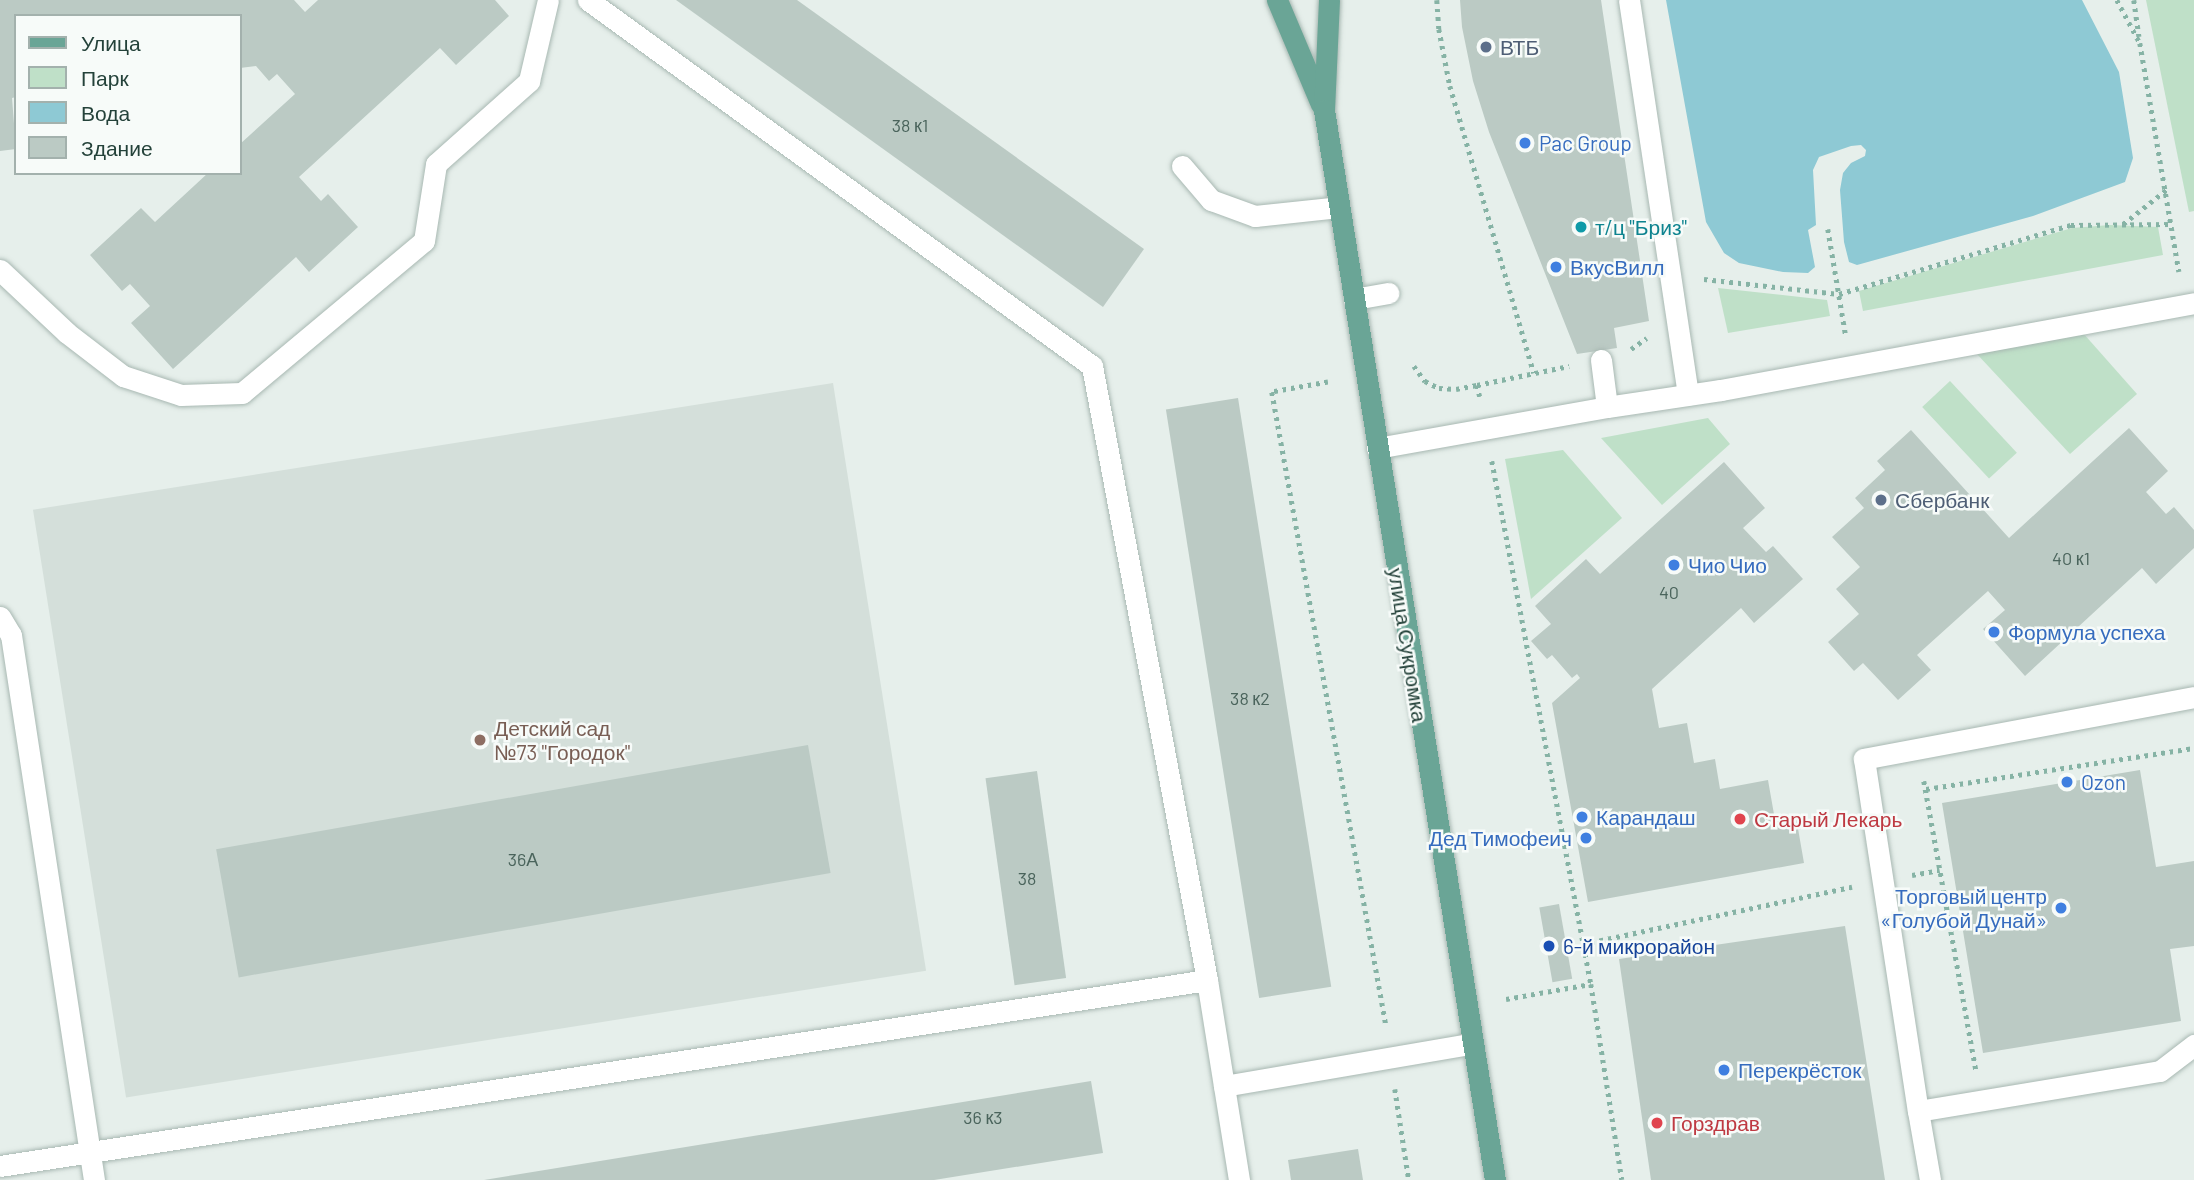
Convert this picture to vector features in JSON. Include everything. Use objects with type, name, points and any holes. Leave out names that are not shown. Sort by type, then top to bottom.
[{"type":"main road","name":"улица Сукромка","points":[[1277,0],[1324,110]]},
{"type":"main road","name":"улица Сукромка","points":[[1329,0],[1324,110],[1471,1044],[1495,1180]]},
{"type":"lane","points":[[0,270],[67,332],[123,376],[181,395],[242,393],[424,241],[436,164],[529,81],[548,0]]},
{"type":"lane","points":[[587,0],[1092,366],[1207,980],[1236,1180]]},
{"type":"lane","points":[[1629,0],[1688,395]]},
{"type":"lane","points":[[1182,166],[1211,200],[1255,216],[1339,206]]},
{"type":"lane","points":[[1354,299],[1388,293]]},
{"type":"lane","points":[[1377,448],[1688,395],[2189,303]]},
{"type":"lane","points":[[1601,360],[1607,407]]},
{"type":"lane","points":[[0,617],[11,635],[94,1180]]},
{"type":"lane","points":[[1930,1180],[1864,759],[2194,697]]},
{"type":"lane","points":[[0,1166],[1207,980]]},
{"type":"lane","points":[[1224,1086],[1391,1060],[1471,1044]]},
{"type":"lane","points":[[1918,1111],[2160,1071],[2194,1045]]},
{"type":"path","points":[[1437,0],[1439,29],[1450,86],[1534,373]]},
{"type":"path","points":[[2117,0],[2140,43]]},
{"type":"path","points":[[2134,0],[2172,224],[2189,303]]},
{"type":"path","points":[[2122,225],[2166,190]]},
{"type":"path","points":[[1703,279],[1839,294],[2071,225],[2172,224]]},
{"type":"path","points":[[1828,229],[1846,337]]},
{"type":"path","points":[[1414,366],[1425,381],[1439,388],[1456,389],[1622,355],[1650,336]]},
{"type":"path","points":[[1328,382],[1272,392],[1391,1060],[1409,1180]]},
{"type":"path","points":[[1478,385],[1591,984],[1622,1180]]},
{"type":"path","points":[[1926,789],[2194,748]]},
{"type":"path","points":[[1918,749],[1982,1101]]},
{"type":"path","points":[[1583,944],[1940,870]]},
{"type":"path","points":[[1506,999],[1591,984]]},
{"type":"shaded area","name":"Детский сад №73 \"Городок\"","points":[[833,383],[926,971],[126,1097],[33,510]]},
{"type":"green space","points":[[2146,0],[2194,0],[2194,211],[2189,212]]},
{"type":"green space","points":[[2110,225],[2158,227],[2163,255],[1863,311],[1859,291],[2072,228]]},
{"type":"green space","points":[[1718,288],[1827,300],[1830,316],[1728,333]]},
{"type":"green space","points":[[2083,333],[2137,394],[2070,454],[1976,353]]},
{"type":"green space","points":[[1950,381],[2017,453],[1989,479],[1922,407]]},
{"type":"green space","points":[[1708,418],[1730,444],[1662,505],[1601,438]]},
{"type":"green space","points":[[1563,450],[1622,518],[1531,599],[1505,459]]},
{"type":"water","points":[[1666,0],[2082,0],[2119,72],[2133,158],[2125,182],[2033,216],[1857,265],[1849,262],[1844,242],[1840,190],[1843,173],[1851,163],[1865,156],[1866,150],[1861,145],[1851,146],[1819,157],[1813,170],[1816,225],[1808,230],[1815,267],[1808,273],[1783,272],[1739,263],[1724,253],[1706,222]]},
{"type":"building","points":[[0,0],[294,0],[305,12],[318,0],[495,0],[509,16],[456,65],[440,48],[299,177],[321,201],[328,194],[358,227],[309,272],[296,257],[173,369],[131,323],[150,306],[130,284],[122,291],[90,255],[141,208],[155,222],[206,175],[242,175],[242,142],[295,94],[277,74],[269,81],[256,66],[242,68],[242,14],[14,14],[14,149],[0,151]]},
{"type":"building","points":[[676,0],[797,0],[1144,249],[1103,307]]},
{"type":"building","name":"т/ц \"Бриз\"","points":[[1460,0],[1601,0],[1649,321],[1614,328],[1617,348],[1577,354],[1489,132],[1473,81],[1462,27]]},
{"type":"building","points":[[1238,398],[1331,987],[1259,998],[1166,409]]},
{"type":"building","points":[[2129,428],[2168,471],[2146,492],[2166,514],[2174,507],[2194,530],[2194,548],[2156,584],[2142,568],[2025,676],[1983,629],[2005,610],[1988,591],[1917,655],[1931,670],[1898,700],[1863,663],[1854,671],[1828,642],[1859,614],[1836,589],[1860,567],[1832,537],[1864,508],[1855,498],[1885,470],[1877,461],[1911,430],[2009,538]]},
{"type":"building","points":[[1724,462],[1765,508],[1743,528],[1766,552],[1773,546],[1803,579],[1754,623],[1741,608],[1652,689],[1659,728],[1687,723],[1694,763],[1715,759],[1720,789],[1768,780],[1775,820],[1796,817],[1804,863],[1588,902],[1552,703],[1580,678],[1577,674],[1572,678],[1552,655],[1547,659],[1531,641],[1551,624],[1535,606],[1586,559],[1600,574]]},
{"type":"building","points":[[808,745],[831,873],[239,977],[216,849]]},
{"type":"building","name":"Торговый центр «Голубой Дунай»","points":[[2140,770],[2156,867],[2194,861],[2194,946],[2170,949],[2181,1021],[1983,1053],[1942,803]]},
{"type":"building","points":[[1037,771],[1066,978],[1015,985],[986,778]]},
{"type":"building","points":[[1559,904],[1572,979],[1553,982],[1539,907]]},
{"type":"building","points":[[1845,926],[1885,1180],[1651,1180],[1619,959]]},
{"type":"building","points":[[1091,1081],[1103,1153],[934,1180],[484,1180]]},
{"type":"building","points":[[1358,1149],[1363,1180],[1291,1180],[1288,1160]]},
{"type":"place","name":"ВТБ","points":[[1486,47]]},
{"type":"place","name":"Pac Group","points":[[1525,143]]},
{"type":"place","name":"т/ц \"Бриз\"","points":[[1581,227]]},
{"type":"place","name":"ВкусВилл","points":[[1556,267]]},
{"type":"place","name":"Сбербанк","points":[[1881,500]]},
{"type":"place","name":"Чио Чио","points":[[1674,565]]},
{"type":"place","name":"Формула успеха","points":[[1994,632]]},
{"type":"place","name":"Детский сад №73 \"Городок\"","points":[[480,740]]},
{"type":"place","name":"Ozon","points":[[2067,782]]},
{"type":"place","name":"Карандаш","points":[[1582,817]]},
{"type":"place","name":"Старый Лекарь","points":[[1740,819]]},
{"type":"place","name":"Дед Тимофеич","points":[[1586,838]]},
{"type":"place","name":"Торговый центр «Голубой Дунай»","points":[[2061,908]]},
{"type":"place","name":"6-й микрорайон","points":[[1549,946]]},
{"type":"place","name":"Перекрёсток","points":[[1724,1070]]},
{"type":"place","name":"Горздрав","points":[[1657,1123]]}]
